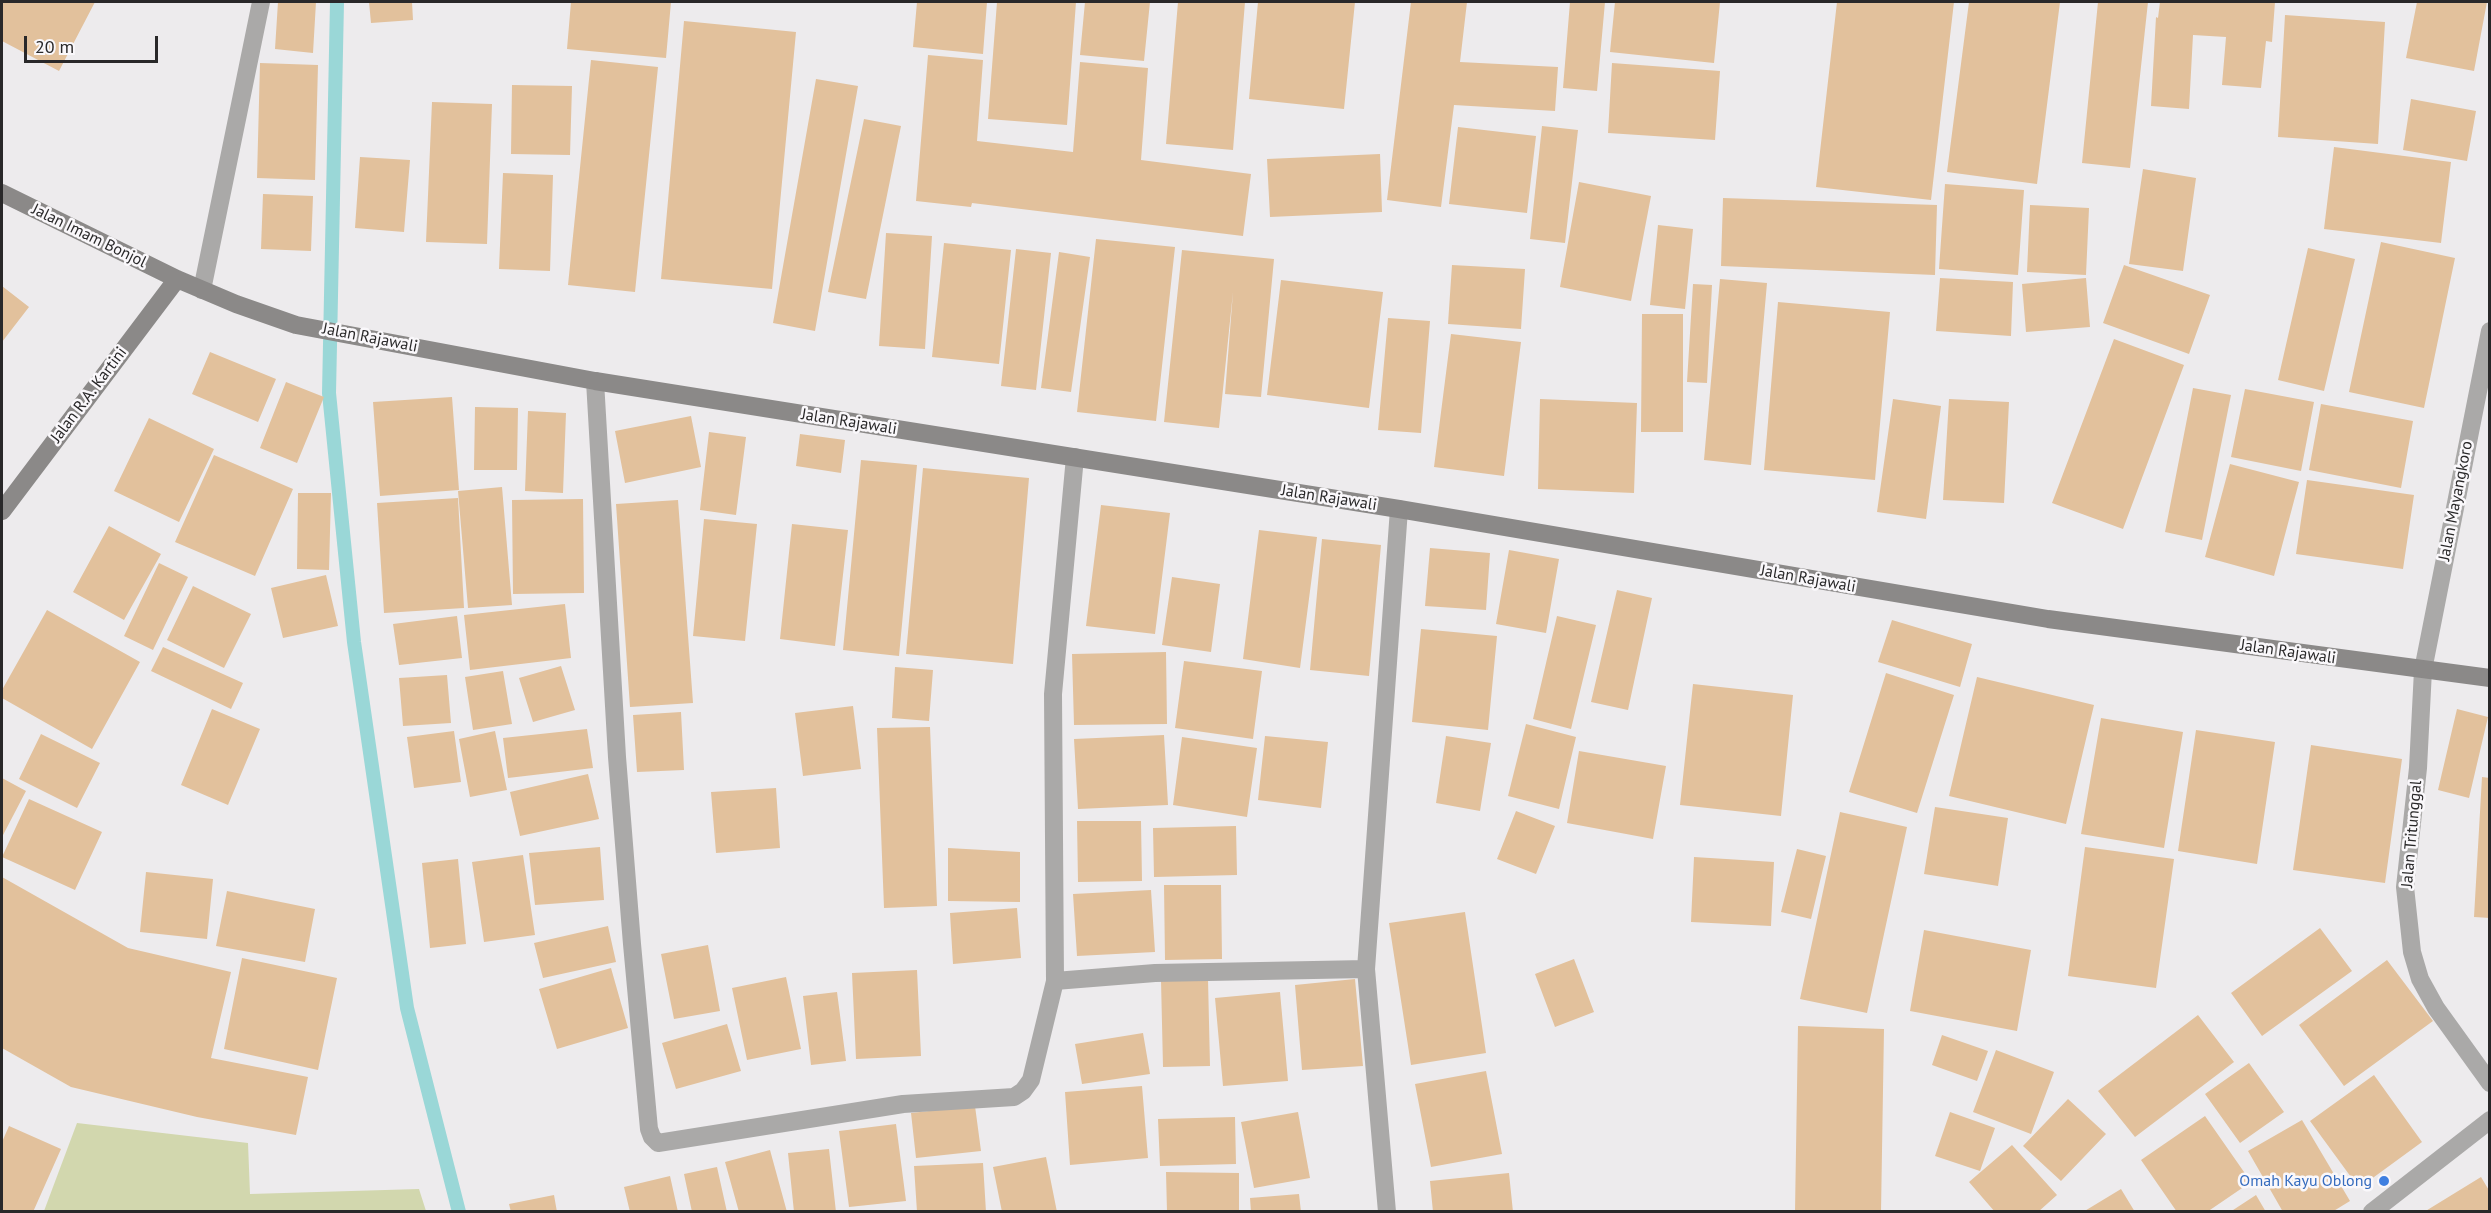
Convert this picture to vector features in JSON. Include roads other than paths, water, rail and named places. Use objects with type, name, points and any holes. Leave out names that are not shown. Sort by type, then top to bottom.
[{"type":"main road","name":"Jalan Imam Bonjol","points":[[2,193],[177,279]]},
{"type":"main road","name":"Jalan Rajawali","points":[[177,279],[296,325],[595,381],[1399,509],[2048,620],[2490,678]]},
{"type":"main road","name":"Jalan R.A. Kartini","points":[[2,511],[177,279]]},
{"type":"street","points":[[202,290],[261,2]]},
{"type":"street","name":"Jalan Mayangkoro","points":[[2423,670],[2490,331]]},
{"type":"street","points":[[595,381],[617,757],[633,956],[650,1129],[652,1137],[658,1143],[903,1104],[1014,1097],[1023,1091],[1030,1080],[1055,981],[1053,694],[1075,457]]},
{"type":"street","points":[[1387,1212],[1366,969],[1399,509]]},
{"type":"street","name":"Jalan Tritunggal","points":[[2423,670],[2418,768],[2405,887],[2412,952],[2420,979],[2436,1008],[2490,1083]]},
{"type":"street","points":[[1055,981],[1155,973],[1366,969]]},
{"type":"street","points":[[2372,1212],[2490,1120]]},
{"type":"waterway","points":[[337,2],[329,393],[354,642],[407,1008],[459,1212]]},
{"type":"place","name":"Omah Kayu Oblong","points":[[2384,1181]]}]
